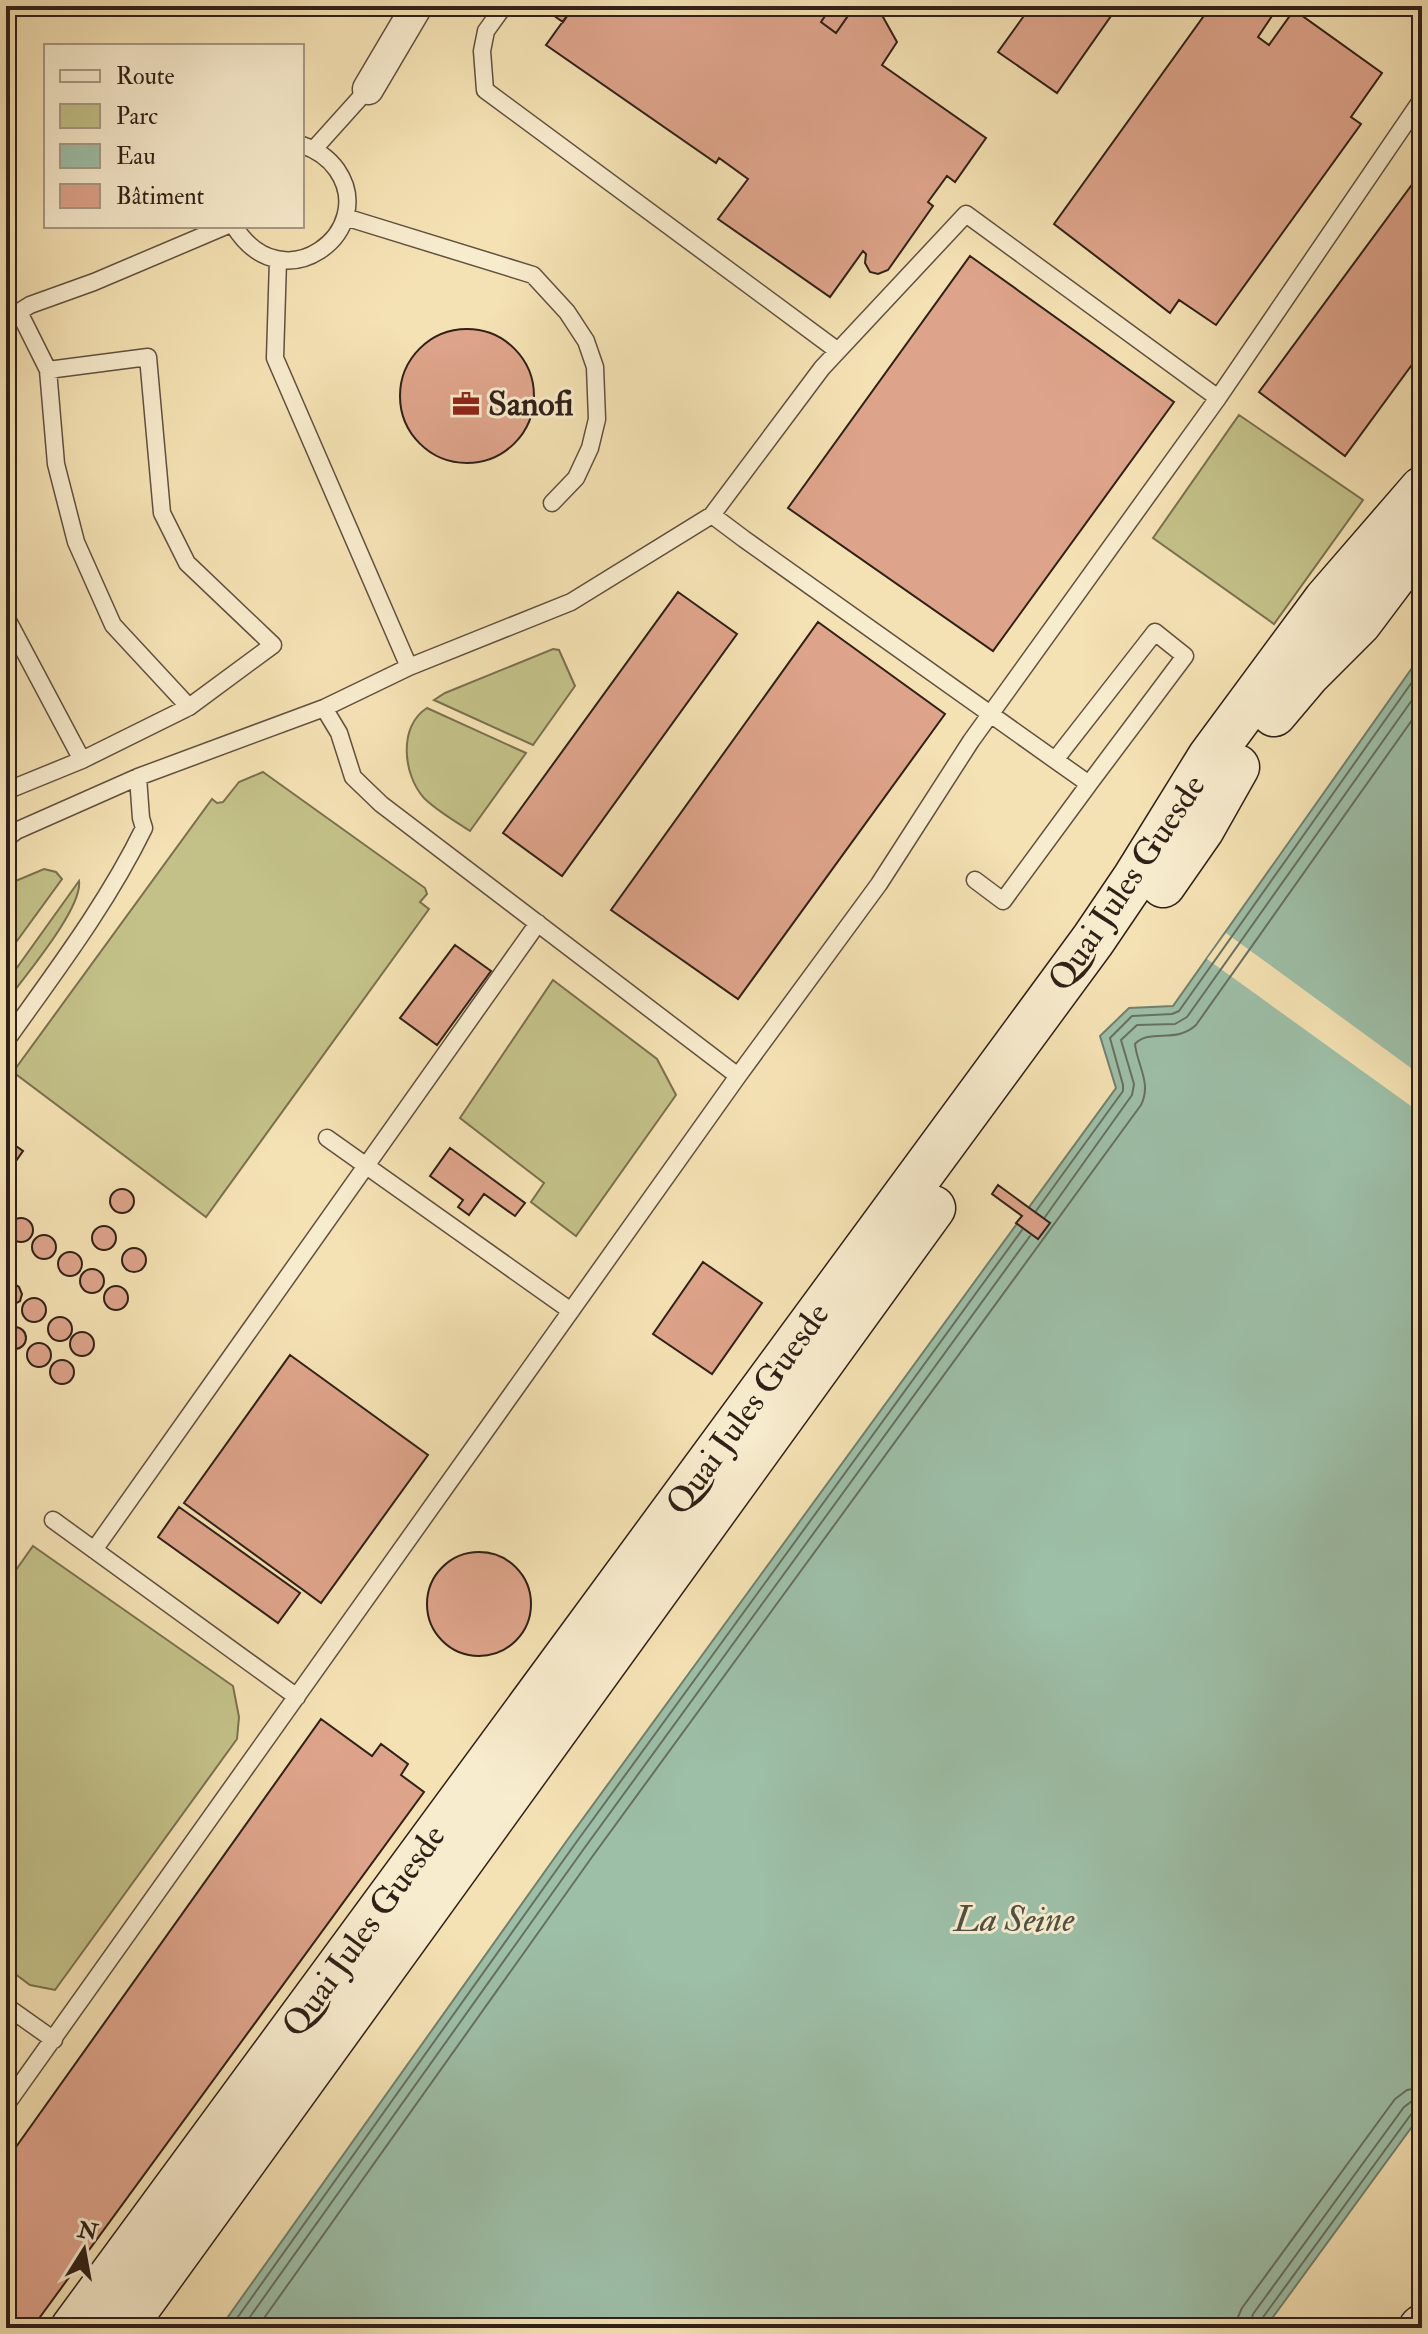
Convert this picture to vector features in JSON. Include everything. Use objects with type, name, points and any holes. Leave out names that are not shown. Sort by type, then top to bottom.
[{"type":"main road","name":"Quai Jules Guesde","points":[[73,2328],[1084,953],[1219,745],[1326,600],[1422,489]]},
{"type":"main road","name":"Quai Jules Guesde","points":[[123,2328],[895,1262],[1202,829],[1246,751],[1281,704],[1359,623],[1422,539]]},
{"type":"street","points":[[368,89],[417,6]]},
{"type":"lane","points":[[504,6],[486,31],[482,51],[485,90],[838,351]]},
{"type":"lane","points":[[235,228],[243,241],[259,254],[278,260],[312,256],[327,246],[338,233],[345,217],[347,197],[342,177],[330,160],[308,147],[368,89]]},
{"type":"lane","points":[[6,2105],[738,1076],[879,884],[990,713],[1218,398],[1422,99]]},
{"type":"lane","points":[[6,839],[16,831],[138,777],[324,708],[409,667],[571,602],[712,515],[822,368],[966,214],[1218,398]]},
{"type":"lane","points":[[345,217],[533,275],[567,312],[586,341],[595,367],[597,419],[590,448],[576,478],[552,503]]},
{"type":"lane","points":[[189,707],[113,625],[76,542],[56,464],[48,370],[12,316],[30,305],[94,282],[221,228]]},
{"type":"lane","points":[[278,260],[275,358],[409,667]]},
{"type":"lane","points":[[6,791],[82,760],[189,707],[273,645],[187,563],[162,513],[148,357],[48,370]]},
{"type":"lane","points":[[712,515],[1089,784]]},
{"type":"lane","points":[[6,617],[82,760]]},
{"type":"lane","points":[[975,880],[1003,901],[1185,656],[1155,632],[1055,760]]},
{"type":"lane","points":[[324,708],[339,733],[353,777],[381,804],[738,1076]]},
{"type":"lane","points":[[6,1041],[125,869],[144,828],[138,777]]},
{"type":"lane","points":[[94,1550],[538,923]]},
{"type":"lane","points":[[327,1138],[571,1311]]},
{"type":"lane","points":[[53,1520],[297,1697]]},
{"type":"lane","points":[[6,2006],[54,2040]]},
{"type":"green space","points":[[1239,415],[1363,500],[1274,624],[1153,538]]},
{"type":"green space","points":[[553,649],[559,650],[575,686],[533,745],[434,700],[445,693]]},
{"type":"green space","points":[[427,708],[526,753],[470,831],[429,803],[412,777],[408,764],[408,738],[411,726]]},
{"type":"green space","points":[[263,772],[425,888],[427,894],[420,902],[429,909],[206,1217],[13,1072],[212,799],[217,803],[223,802],[239,782]]},
{"type":"green space","points":[[44,869],[56,872],[62,879],[6,956],[6,885]]},
{"type":"green space","points":[[79,881],[78,893],[62,925],[6,1002],[6,983]]},
{"type":"green space","points":[[553,980],[657,1059],[676,1095],[576,1236],[531,1202],[544,1183],[460,1118]]},
{"type":"green space","points":[[33,1546],[233,1686],[239,1717],[237,1739],[55,1990],[30,1985],[6,1967],[6,1584]]},
{"type":"water","name":"La Seine","points":[[1422,654],[1422,2113],[1265,2328],[220,2328],[568,1839],[1116,1088],[1100,1036],[1129,1008],[1173,1006]]},
{"type":"pier","points":[[1226,933],[1422,1076],[1422,1114],[1207,959]]},
{"type":"building","points":[[554,6],[574,6],[563,22],[550,13]]},
{"type":"building","points":[[574,6],[796,6],[811,16],[817,9],[813,6],[832,6],[821,22],[836,33],[855,6],[868,6],[883,17],[897,42],[882,65],[986,138],[955,182],[947,176],[928,202],[933,206],[888,270],[878,274],[870,272],[863,251],[830,297],[718,219],[748,179],[719,158],[716,163],[546,45]]},
{"type":"building","points":[[832,6],[854,7],[836,33],[821,22]]},
{"type":"building","points":[[1031,6],[1040,12],[1044,6],[1118,6],[1057,93],[998,52]]},
{"type":"building","points":[[1211,6],[1277,6],[1258,37],[1269,45],[1294,10],[1382,73],[1351,117],[1361,124],[1216,325],[1179,300],[1170,313],[1054,224]]},
{"type":"building","points":[[1422,171],[1422,351],[1345,456],[1259,392]]},
{"type":"building","points":[[970,256],[1174,402],[993,651],[788,508]]},
{"type":"building","points":[[467,329],[492,335],[514,349],[528,371],[534,396],[528,421],[514,443],[492,457],[467,463],[442,457],[420,443],[406,421],[400,396],[406,371],[420,349],[442,335]]},
{"type":"building","points":[[678,592],[737,634],[562,876],[503,833]]},
{"type":"building","points":[[818,622],[945,714],[738,999],[611,910]]},
{"type":"building","points":[[455,945],[491,971],[437,1045],[400,1018]]},
{"type":"building","points":[[6,1139],[23,1151],[6,1175]]},
{"type":"building","points":[[450,1148],[525,1203],[515,1216],[484,1194],[469,1215],[458,1207],[463,1200],[430,1176]]},
{"type":"building","points":[[998,1185],[1050,1223],[1038,1239],[1016,1223],[1022,1216],[992,1194]]},
{"type":"building","points":[[122,1189],[130,1193],[134,1201],[130,1209],[122,1213],[114,1209],[110,1201],[114,1193]]},
{"type":"building","points":[[21,1218],[29,1222],[33,1230],[29,1238],[21,1242],[13,1238],[9,1230],[13,1222]]},
{"type":"building","points":[[104,1226],[112,1230],[116,1238],[112,1246],[104,1250],[96,1246],[92,1238],[96,1230]]},
{"type":"building","points":[[44,1235],[52,1239],[56,1247],[52,1255],[44,1259],[36,1255],[32,1247],[36,1239]]},
{"type":"building","points":[[134,1248],[142,1252],[146,1260],[142,1268],[134,1272],[126,1268],[122,1260],[126,1252]]},
{"type":"building","points":[[70,1252],[78,1256],[82,1264],[78,1272],[70,1276],[62,1272],[58,1264],[62,1256]]},
{"type":"building","points":[[703,1262],[762,1303],[712,1374],[653,1334]]},
{"type":"building","points":[[92,1269],[100,1273],[104,1281],[100,1289],[92,1293],[84,1289],[80,1281],[84,1273]]},
{"type":"building","points":[[13,1283],[22,1294],[20,1301],[6,1305],[6,1284]]},
{"type":"building","points":[[116,1286],[124,1290],[128,1298],[124,1306],[116,1310],[108,1306],[104,1298],[108,1290]]},
{"type":"building","points":[[34,1298],[42,1302],[46,1310],[42,1318],[34,1322],[26,1318],[22,1310],[26,1302]]},
{"type":"building","points":[[60,1317],[68,1321],[72,1329],[68,1337],[60,1341],[52,1337],[48,1329],[52,1321]]},
{"type":"building","points":[[15,1327],[23,1330],[26,1338],[23,1346],[15,1349],[7,1346],[4,1338],[7,1330]]},
{"type":"building","points":[[82,1332],[90,1336],[94,1344],[90,1352],[82,1356],[74,1352],[70,1344],[74,1336]]},
{"type":"building","points":[[39,1343],[47,1347],[51,1355],[47,1363],[39,1367],[31,1363],[27,1355],[31,1347]]},
{"type":"building","points":[[290,1355],[428,1455],[321,1603],[184,1503]]},
{"type":"building","points":[[62,1360],[70,1364],[74,1372],[70,1380],[62,1384],[54,1380],[50,1372],[54,1364]]},
{"type":"building","points":[[179,1507],[300,1593],[278,1623],[158,1537]]},
{"type":"building","points":[[479,1552],[499,1556],[516,1567],[527,1584],[531,1604],[527,1624],[516,1641],[499,1652],[479,1656],[459,1652],[442,1641],[431,1624],[427,1604],[431,1584],[442,1567],[459,1556]]},
{"type":"building","points":[[321,1719],[372,1756],[381,1744],[408,1764],[401,1775],[424,1792],[32,2328],[6,2328],[6,2161]]},
{"type":"place","name":"Sanofi","points":[[466,404]]}]
